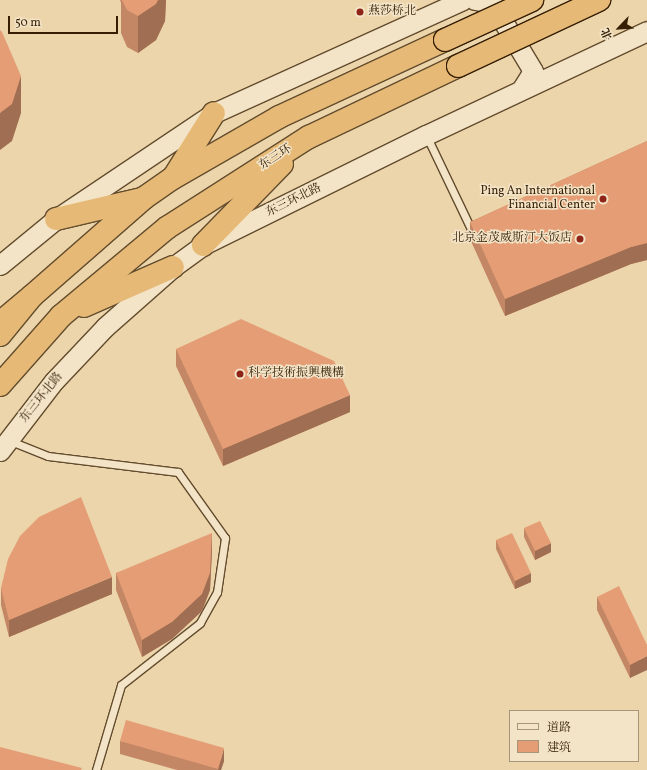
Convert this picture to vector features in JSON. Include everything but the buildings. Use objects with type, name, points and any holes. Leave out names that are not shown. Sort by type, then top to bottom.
[{"type":"highway","points":[[0,323],[144,198],[173,178],[279,117],[532,0]]},
{"type":"highway","name":"东三环","points":[[0,385],[61,316],[168,227],[309,137],[600,0]]},
{"type":"highway","points":[[173,178],[214,113]]},
{"type":"highway","points":[[203,245],[309,137]]},
{"type":"highway","points":[[56,219],[144,198]]},
{"type":"highway","points":[[61,316],[173,267]]},
{"type":"highway","points":[[0,335],[32,296]]},
{"type":"street","points":[[0,265],[56,219],[214,113],[463,0]]},
{"type":"street","points":[[475,0],[492,3],[533,71],[521,90]]},
{"type":"street","name":"东三环北路","points":[[4,446],[54,381],[105,328],[173,267],[203,245],[426,135],[647,31]]},
{"type":"lane","points":[[426,135],[470,227]]},
{"type":"lane","points":[[4,446],[48,456],[178,472],[225,538],[217,592],[200,623],[121,685],[96,770]]},
{"type":"place","name":"燕莎桥北","points":[[360,12]]},
{"type":"place","name":"Ping An International Financial Center","points":[[603,199]]},
{"type":"place","name":"北京金茂威斯汀大饭店","points":[[580,239]]},
{"type":"place","name":"科学技術振興機構","points":[[240,374]]}]
